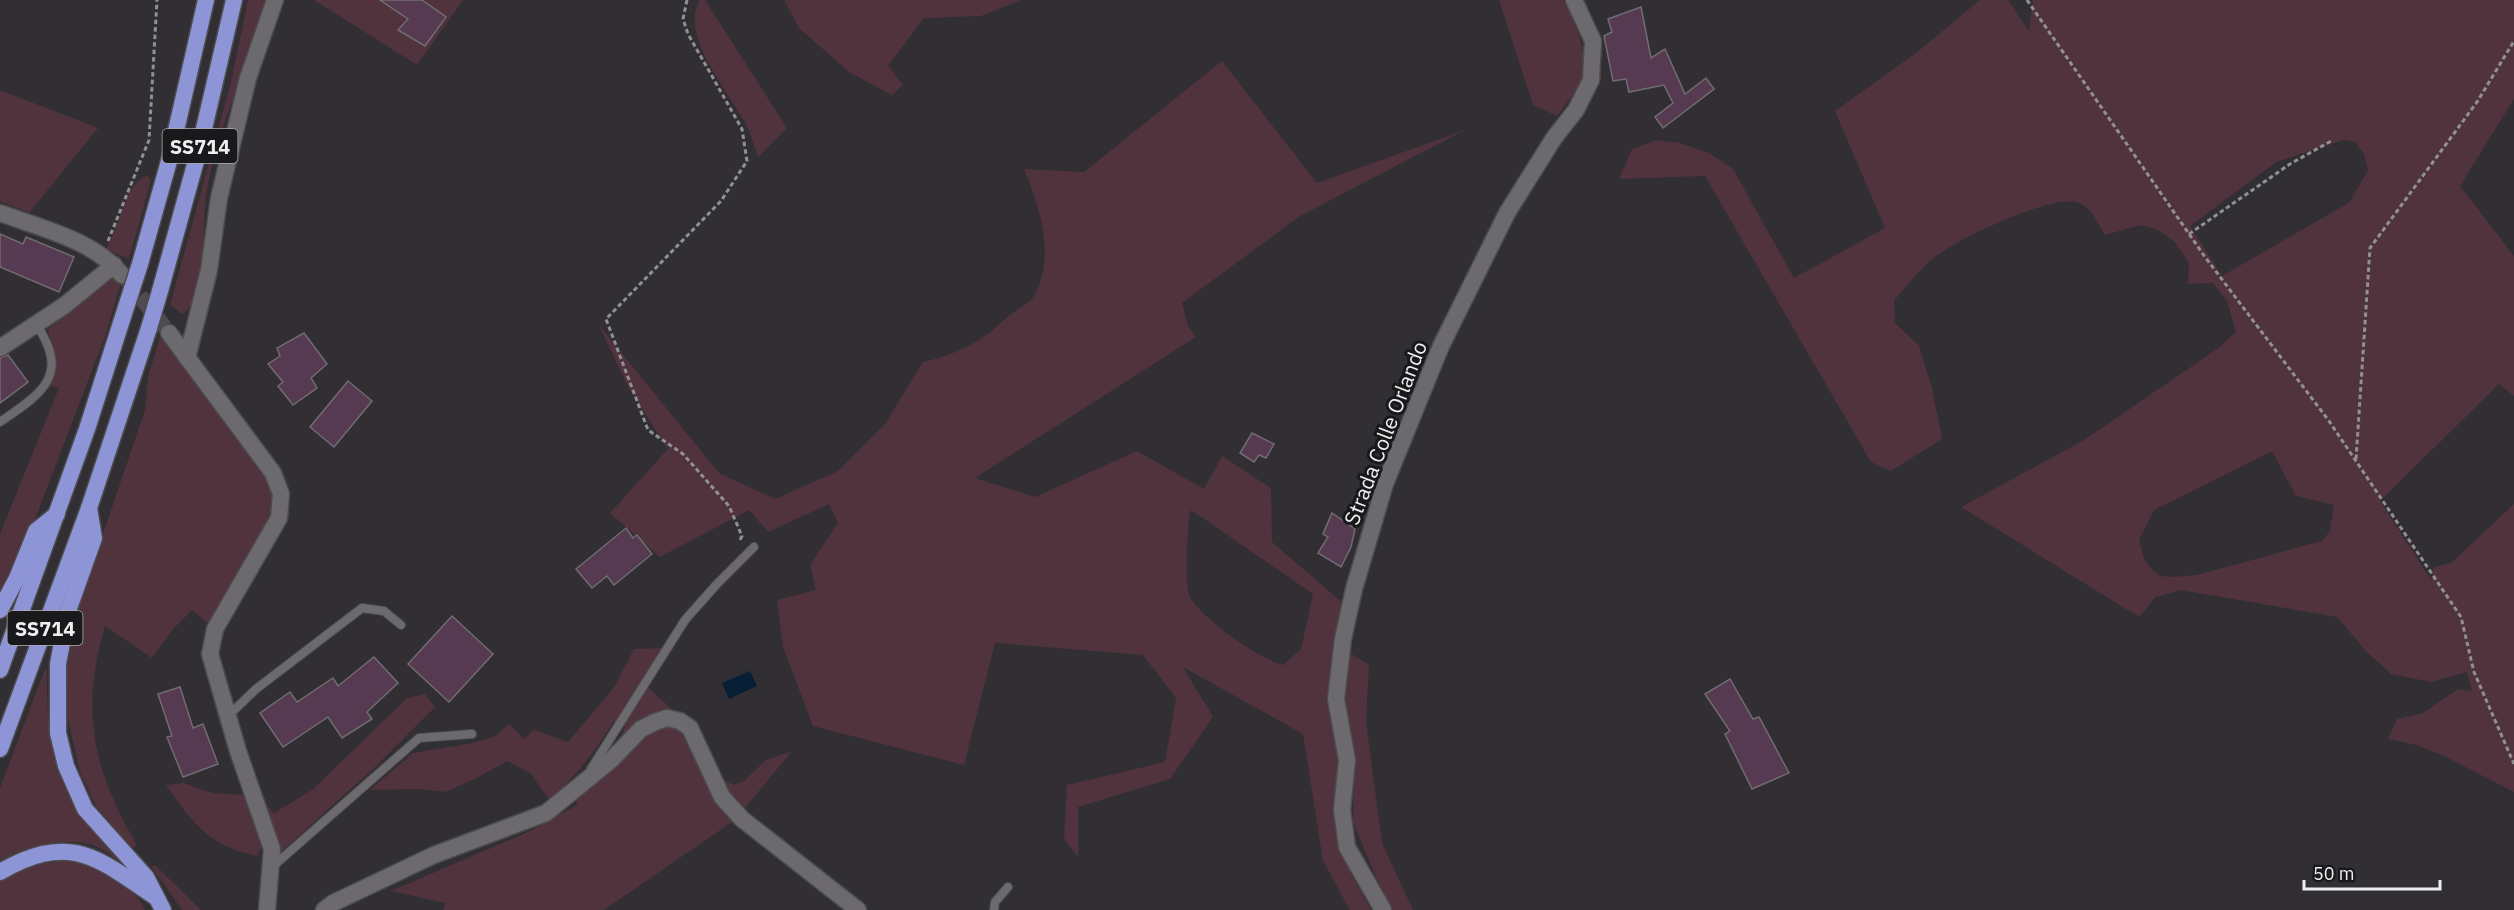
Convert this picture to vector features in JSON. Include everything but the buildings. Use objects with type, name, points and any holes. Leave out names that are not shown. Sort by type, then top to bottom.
[{"type":"highway","name":"SS714","points":[[0,670],[57,513],[140,264],[169,161],[206,0]]},
{"type":"highway","name":"SS714","points":[[0,748],[89,508],[149,328],[199,150],[234,0]]},
{"type":"highway","points":[[89,508],[94,538],[68,611],[58,664],[58,733],[66,766],[85,809],[146,877],[160,904]]},
{"type":"highway","points":[[0,610],[17,578],[36,531],[57,513]]},
{"type":"highway","points":[[0,872],[45,854],[82,854],[106,862],[160,904]]},
{"type":"street","points":[[187,358],[209,270],[219,198],[248,78],[275,0]]},
{"type":"street","name":"Strada Colle Orlando","points":[[1383,910],[1347,847],[1342,810],[1347,760],[1336,699],[1343,639],[1354,589],[1385,484],[1441,346],[1507,213],[1554,138],[1576,110],[1591,80],[1593,41],[1574,0]]},
{"type":"street","points":[[0,213],[81,244],[118,270],[0,348]]},
{"type":"street","points":[[169,333],[273,473],[281,494],[279,518],[215,629],[210,654],[272,849],[267,910]]},
{"type":"street","points":[[324,910],[333,903],[434,855],[546,813],[611,760],[641,729],[667,718],[680,721],[690,728],[722,797],[742,819],[858,910]]},
{"type":"lane","points":[[0,422],[42,392],[52,372],[47,341],[36,324]]},
{"type":"lane","points":[[583,782],[685,621],[716,585],[754,547]]},
{"type":"lane","points":[[228,716],[255,689],[362,608],[384,611],[400,625]]},
{"type":"lane","points":[[271,869],[419,738],[472,734]]},
{"type":"lane","points":[[994,910],[995,902],[1008,887]]},
{"type":"path","points":[[98,254],[109,238],[149,140],[157,0]]},
{"type":"path","points":[[687,0],[683,19],[688,34],[742,129],[747,161],[721,201],[606,319],[648,430],[683,454],[729,506],[742,537],[736,548]]},
{"type":"path","points":[[2027,0],[2189,234],[2356,461],[2461,616],[2474,672],[2514,764]]},
{"type":"path","points":[[2356,461],[2370,248],[2477,102],[2514,41]]},
{"type":"path","points":[[2189,234],[2290,164],[2333,140]]},
{"type":"shaded area","points":[[248,0],[277,0],[233,100],[215,153],[205,206],[199,281],[190,306],[182,314],[170,305],[231,82]]},
{"type":"shaded area","points":[[314,0],[463,0],[417,65]]},
{"type":"shaded area","points":[[700,0],[705,0],[787,128],[758,157],[745,122],[718,80],[700,45],[695,13]]},
{"type":"shaded area","points":[[784,0],[1021,0],[981,16],[924,18],[888,66],[903,85],[892,95],[849,72],[799,28]]},
{"type":"shaded area","points":[[1499,0],[1563,0],[1568,9],[1581,41],[1583,75],[1579,85],[1557,116],[1533,105]]},
{"type":"shaded area","points":[[1980,0],[2008,0],[2029,31],[2033,0],[2514,0],[2514,99],[2460,186],[2514,256],[2514,396],[2499,384],[2380,501],[2431,580],[2434,567],[2451,563],[2514,504],[2514,792],[2442,755],[2416,745],[2388,739],[2397,719],[2423,713],[2458,689],[2472,691],[2467,672],[2431,682],[2391,674],[2366,651],[2337,617],[2181,590],[2156,597],[2139,617],[1961,507],[2084,440],[2217,349],[2236,332],[2227,301],[2213,283],[2188,284],[2189,263],[2175,242],[2156,229],[2141,225],[2105,235],[2088,209],[2079,203],[2066,201],[2028,211],[1983,230],[1946,249],[1929,261],[1894,301],[1895,323],[1919,346],[1932,388],[1942,439],[1891,471],[1871,462],[1705,176],[1619,179],[1632,149],[1657,140],[1680,143],[1709,153],[1733,169],[1794,278],[1885,228],[1835,111],[1916,53]],"holes":[[[2343,140],[2355,142],[2364,154],[2368,170],[2350,202],[2222,276],[2190,226],[2276,162]],[[2272,451],[2296,496],[2334,505],[2330,531],[2322,541],[2197,575],[2161,576],[2152,570],[2144,559],[2139,540],[2154,510]]]},
{"type":"shaded area","points":[[1222,61],[1317,183],[1465,130],[1300,216],[1182,303],[1188,326],[1196,337],[975,478],[1035,497],[1137,451],[1204,489],[1222,456],[1271,488],[1272,542],[1345,605],[1335,637],[1331,670],[1339,754],[1339,838],[1350,871],[1371,910],[1350,910],[1323,861],[1303,734],[1183,667],[1213,717],[1170,779],[1078,807],[1078,857],[1064,839],[1067,785],[1165,762],[1176,698],[1143,655],[995,643],[964,765],[813,726],[783,647],[777,600],[816,590],[810,565],[838,523],[829,504],[768,532],[749,510],[660,557],[610,513],[676,440],[667,448],[630,390],[598,324],[719,473],[775,499],[838,471],[885,424],[923,362],[969,346],[1030,300],[1041,279],[1045,247],[1040,214],[1024,169],[1084,172]],"holes":[[[1191,510],[1313,594],[1301,649],[1283,665],[1246,647],[1207,617],[1190,597],[1187,581],[1187,554]]]},
{"type":"shaded area","points":[[0,90],[98,128],[29,213],[0,201]]},
{"type":"shaded area","points":[[147,176],[151,180],[129,259],[106,249],[128,196],[140,180]]},
{"type":"shaded area","points":[[113,276],[120,285],[106,334],[14,574],[0,596],[0,534],[59,388],[48,385],[55,357],[48,329]]},
{"type":"shaded area","points":[[160,337],[263,460],[273,494],[275,516],[214,628],[192,610],[173,629],[152,658],[105,626],[93,686],[95,739],[110,791],[137,845],[132,849],[96,806],[80,772],[68,719],[67,668],[76,619],[85,587],[145,410],[148,377]]},
{"type":"shaded area","points":[[663,648],[642,682],[673,710],[693,724],[709,784],[726,781],[733,785],[744,781],[766,760],[792,751],[735,820],[604,910],[443,910],[445,903],[391,891],[530,831],[577,805],[575,793],[618,742],[625,727],[614,721],[585,763],[550,801],[530,773],[507,761],[445,792],[421,789],[370,790],[413,753],[473,743],[495,736],[509,724],[524,739],[534,730],[568,742],[615,686],[634,649]]},
{"type":"shaded area","points":[[1347,651],[1369,665],[1366,722],[1382,843],[1413,910],[1390,910],[1353,822],[1354,750],[1345,710]]},
{"type":"shaded area","points":[[45,669],[47,670],[50,728],[61,775],[83,817],[120,862],[100,848],[75,842],[36,847],[0,861],[0,788]]},
{"type":"shaded area","points":[[425,694],[435,707],[372,770],[274,858],[268,833],[257,856],[240,852],[214,839],[194,822],[166,785],[183,783],[212,793],[245,795],[262,800],[274,813],[312,790],[407,698]]},
{"type":"shaded area","points":[[70,860],[104,870],[114,876],[132,891],[145,910],[0,910],[0,881],[37,864]]},
{"type":"shaded area","points":[[151,866],[156,866],[201,910],[182,910]]},
{"type":"water","points":[[750,671],[757,686],[729,699],[722,683]]},
{"type":"tunnel","points":[[125,277],[169,333]]}]
